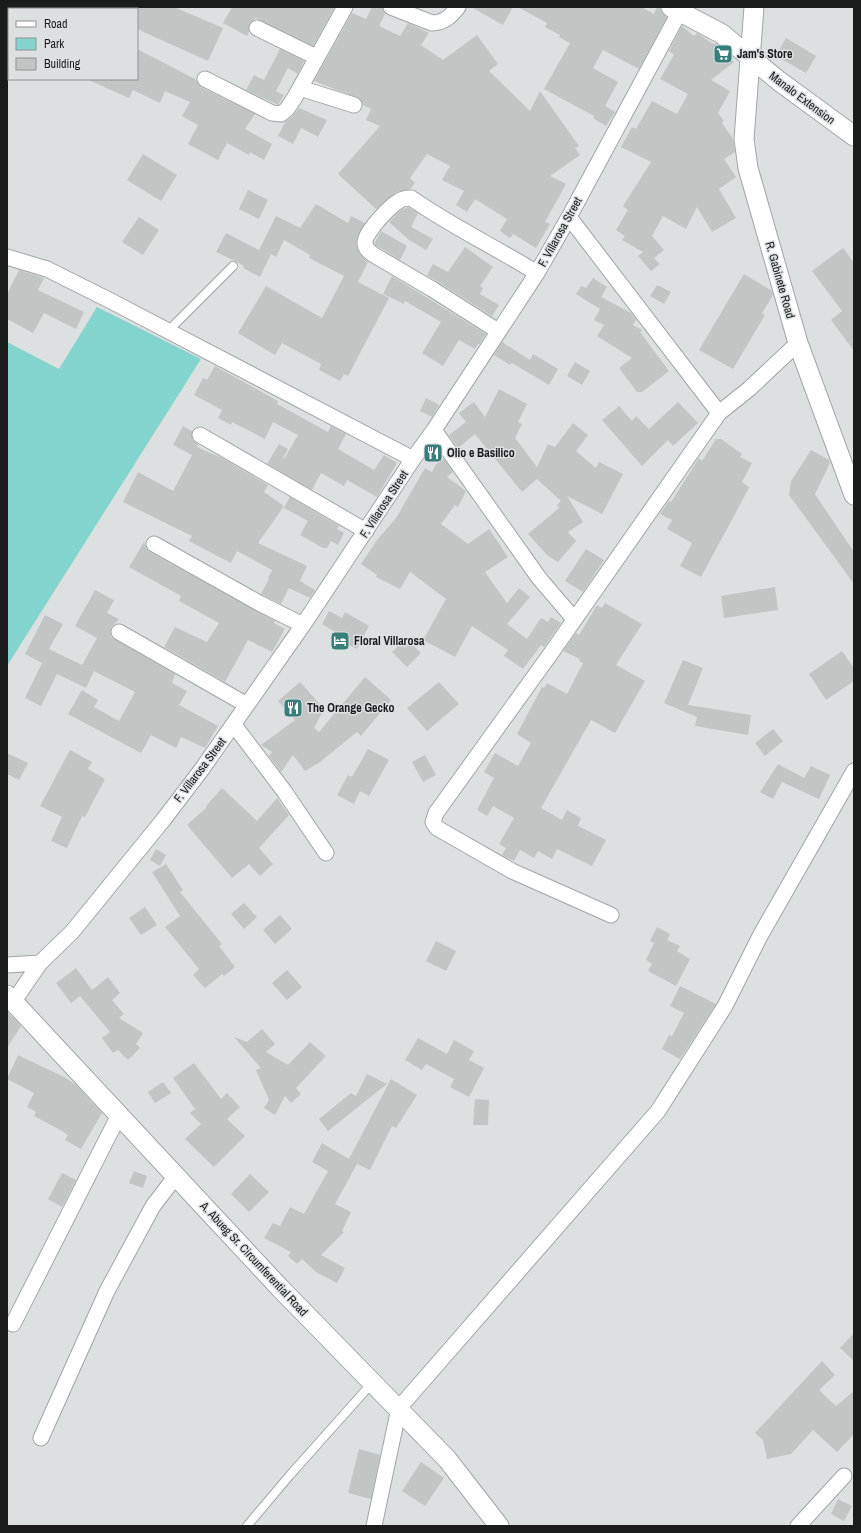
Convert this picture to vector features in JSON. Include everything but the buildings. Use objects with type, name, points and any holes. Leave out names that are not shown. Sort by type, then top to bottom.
[{"type":"street","points":[[205,78],[277,115],[287,109],[345,7]]},
{"type":"street","points":[[391,7],[432,23],[439,23],[451,16],[458,7]]},
{"type":"street","name":"R. Gabinete Road","points":[[754,7],[744,139],[748,168],[798,343],[854,495]]},
{"type":"street","name":"Manalo Extension","points":[[681,8],[722,34],[751,59],[854,136]]},
{"type":"street","name":"F. Villarosa Street","points":[[10,998],[40,963],[72,932],[164,820],[234,725],[303,626],[434,430],[536,273],[569,217],[681,8]]},
{"type":"street","points":[[257,28],[316,57]]},
{"type":"street","points":[[300,88],[354,105]]},
{"type":"street","points":[[498,331],[432,288],[374,255],[366,248],[364,242],[367,234],[397,202],[404,198],[411,198],[455,227],[499,250],[536,273]]},
{"type":"street","points":[[569,217],[719,413]]},
{"type":"street","points":[[7,257],[47,270],[168,331],[413,460]]},
{"type":"street","points":[[611,915],[512,871],[438,828],[433,822],[436,812],[719,413],[749,389],[798,343]]},
{"type":"street","points":[[434,430],[539,578],[574,619]]},
{"type":"street","points":[[200,434],[366,531]]},
{"type":"street","points":[[154,544],[303,626]]},
{"type":"street","points":[[119,632],[247,705]]},
{"type":"street","points":[[234,725],[284,791],[326,853]]},
{"type":"street","points":[[374,1526],[399,1408],[658,1111],[675,1088],[725,1006],[760,936],[854,771]]},
{"type":"street","points":[[7,965],[40,963]]},
{"type":"street","name":"A. Abueg Sr. Circumferential Road","points":[[10,998],[280,1288],[399,1408],[447,1459],[499,1526]]},
{"type":"street","points":[[13,1324],[119,1115]]},
{"type":"street","points":[[41,1438],[110,1285],[154,1206],[176,1176]]},
{"type":"street","points":[[798,1526],[844,1476]]},
{"type":"lane","points":[[168,331],[233,266]]},
{"type":"lane","points":[[247,1526],[290,1475],[373,1382]]},
{"type":"green space","points":[[97,307],[201,359],[7,666],[7,342],[59,369]]},
{"type":"place","name":"Jam's Store","points":[[723,54]]},
{"type":"place","name":"Olio e Basilico","points":[[433,453]]},
{"type":"place","name":"Floral Villarosa","points":[[340,641]]},
{"type":"place","name":"The Orange Gecko","points":[[293,708]]}]
